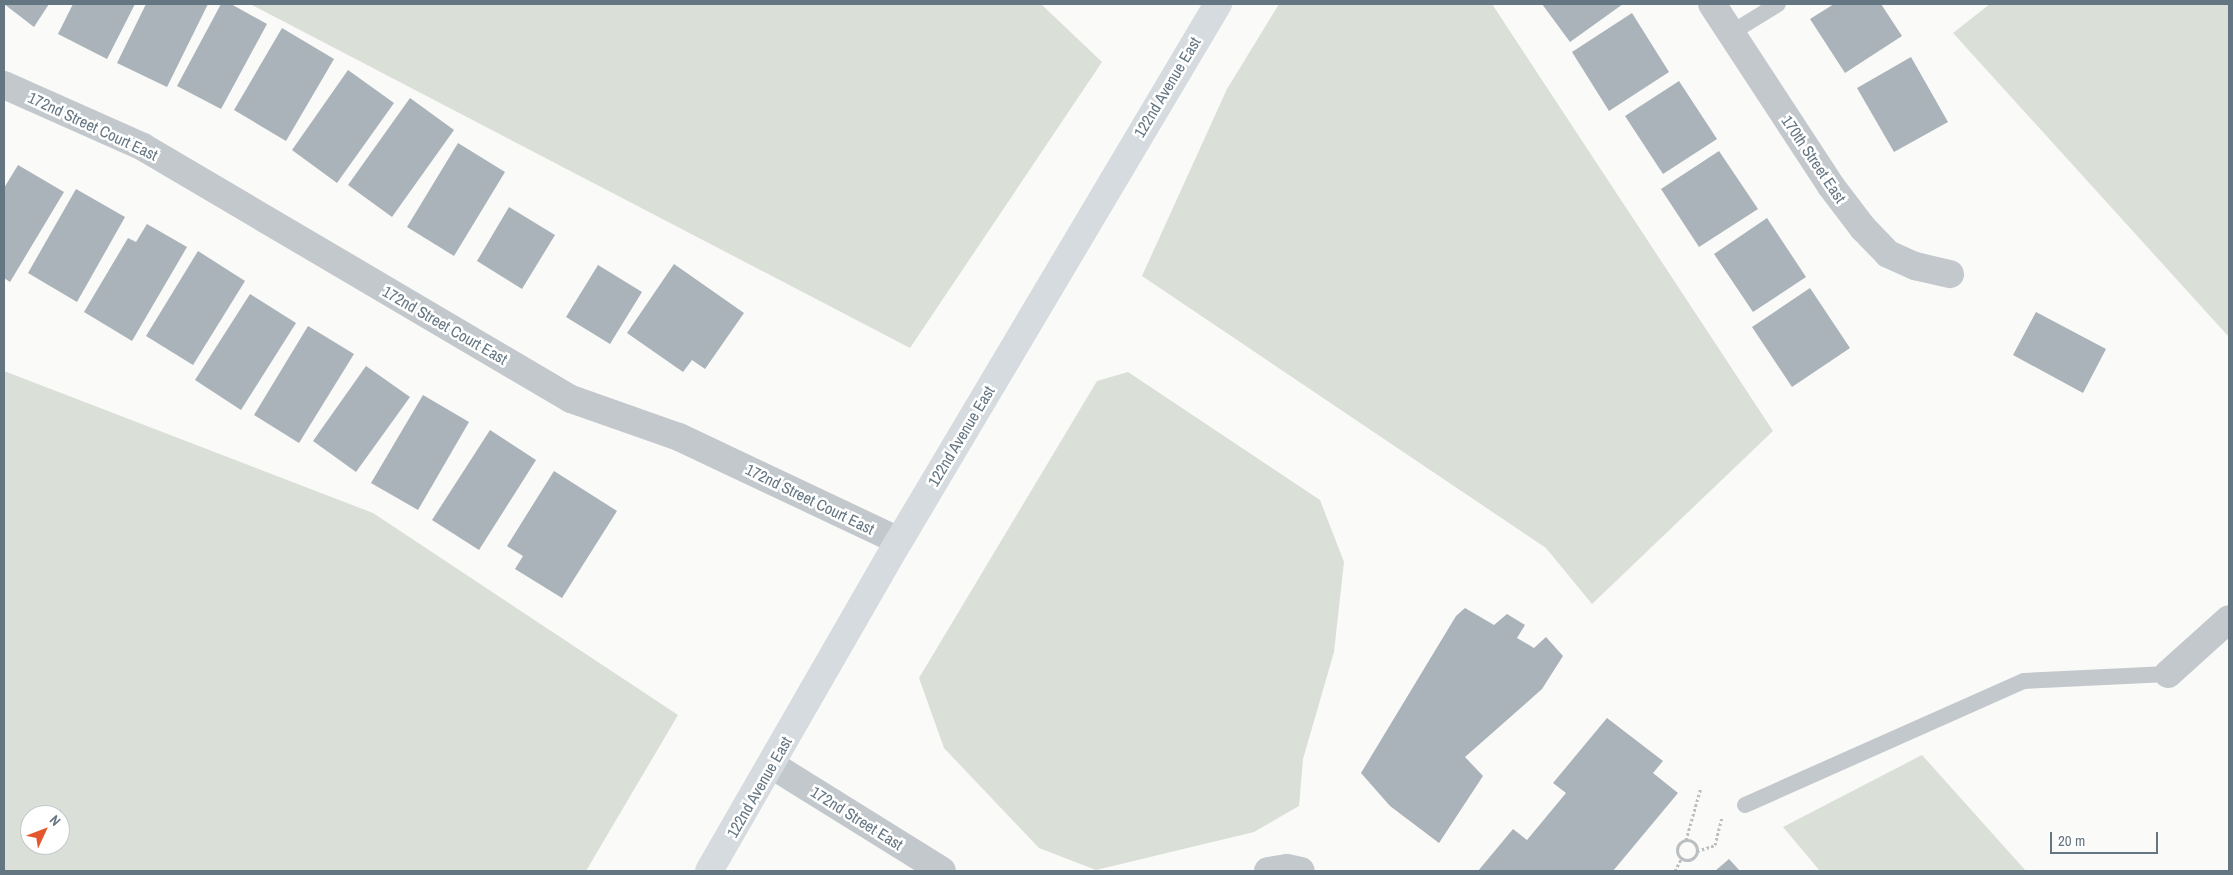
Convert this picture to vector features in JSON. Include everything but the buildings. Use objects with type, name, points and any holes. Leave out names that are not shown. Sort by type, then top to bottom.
[{"type":"main road","name":"122nd Avenue East","points":[[709,871],[772,765],[899,541],[1218,4]]},
{"type":"street","name":"170th Street East","points":[[1712,4],[1831,186],[1863,228],[1888,254],[1915,266],[1950,274]]},
{"type":"street","name":"172nd Street Court East","points":[[4,85],[143,147],[571,399],[679,437],[899,541]]},
{"type":"street","points":[[2168,674],[2229,618]]},
{"type":"street","name":"172nd Street East","points":[[772,765],[942,871]]},
{"type":"street","points":[[1268,871],[1287,868],[1301,871]]},
{"type":"lane","points":[[1731,33],[1778,4]]},
{"type":"lane","points":[[1745,806],[2024,681],[2168,674]]},
{"type":"path","points":[[1675,871],[1681,859],[1677,847],[1686,840],[1701,787]]},
{"type":"path","points":[[1681,859],[1691,859],[1697,851],[1715,844],[1719,819]]},
{"type":"path","points":[[1686,840],[1695,844],[1697,851]]},
{"type":"shaded area","points":[[250,4],[1041,4],[1102,62],[910,348]]},
{"type":"shaded area","points":[[1279,4],[1492,4],[1773,431],[1592,604],[1546,548],[1142,276],[1227,89]]},
{"type":"shaded area","points":[[1990,4],[2229,4],[2229,337],[1953,33]]},
{"type":"shaded area","points":[[4,371],[373,513],[678,715],[586,871],[4,871]]},
{"type":"shaded area","points":[[1128,372],[1320,500],[1344,562],[1334,652],[1303,759],[1299,806],[1254,832],[1096,870],[1039,848],[944,748],[919,678],[1097,381]]},
{"type":"shaded area","points":[[1922,755],[2026,871],[1820,871],[1783,827]]}]
